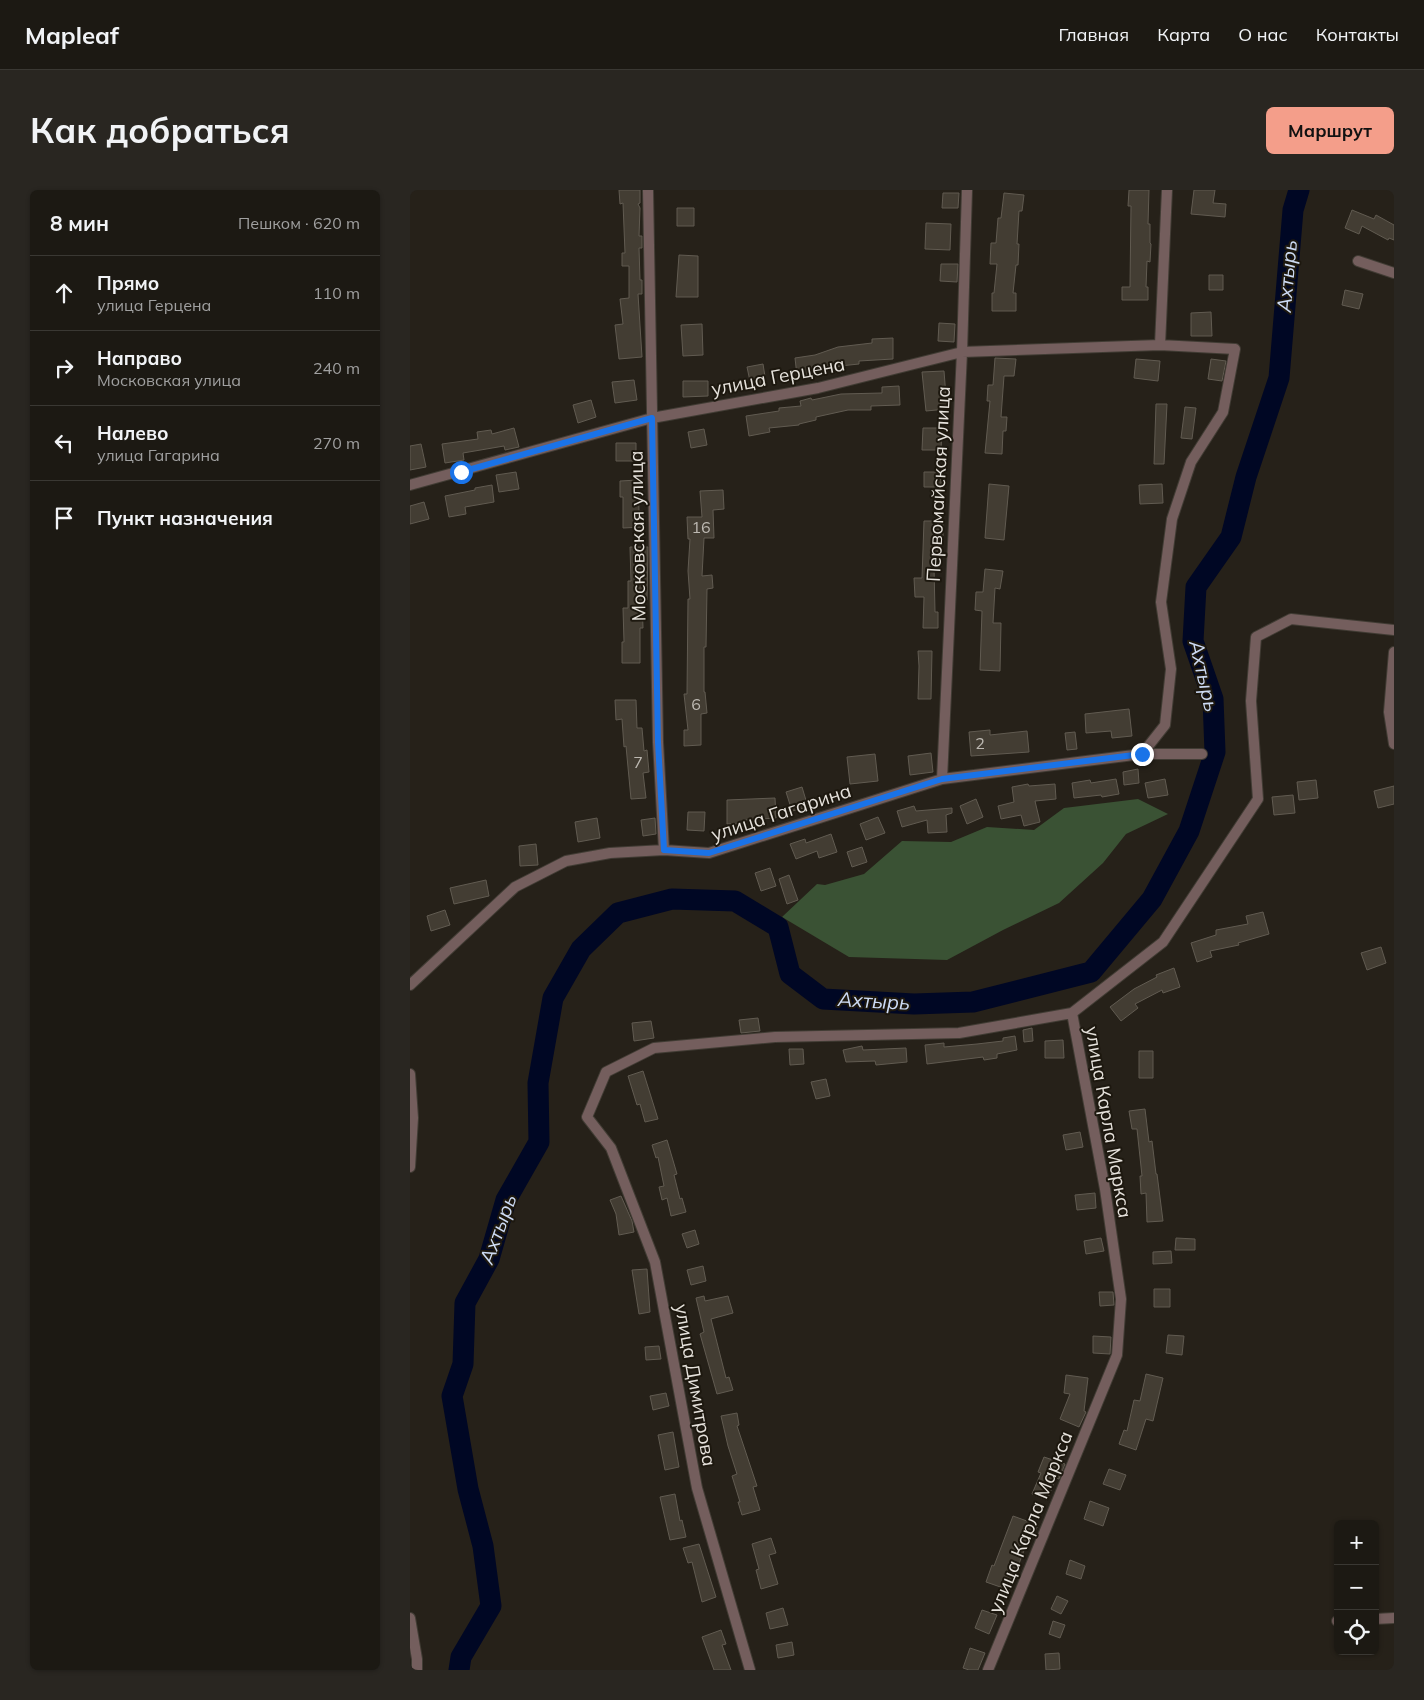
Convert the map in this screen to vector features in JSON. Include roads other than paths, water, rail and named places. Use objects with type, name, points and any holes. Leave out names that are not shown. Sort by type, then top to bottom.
[{"type":"street","name":"Московская улица","points":[[648,190],[658,742],[664,850]]},
{"type":"street","name":"Первомайская улица","points":[[942,779],[962,352],[967,190]]},
{"type":"street","points":[[1160,345],[1167,190]]},
{"type":"street","points":[[1358,261],[1394,273]]},
{"type":"street","name":"улица Герцена","points":[[410,485],[652,418],[818,388],[962,352],[1160,345],[1235,349],[1222,412],[1191,462],[1172,519],[1161,602],[1171,669],[1165,725],[1142,754]]},
{"type":"street","name":"улица Карла Маркса","points":[[988,1670],[1117,1355],[1120,1299],[1105,1189],[1072,1013],[1162,942],[1258,799],[1251,701],[1256,637],[1291,619],[1394,630]]},
{"type":"street","points":[[1394,652],[1389,712],[1394,744]]},
{"type":"street","name":"улица Гагарина","points":[[410,985],[515,887],[566,861],[610,853],[664,850],[709,853],[942,779],[1142,754],[1202,754]]},
{"type":"street","name":"улица Димитрова","points":[[750,1670],[697,1488],[655,1262],[611,1148],[587,1117],[606,1072],[654,1048],[775,1037],[960,1034],[1072,1013]]},
{"type":"street","points":[[410,1074],[413,1118],[410,1167]]},
{"type":"street","points":[[410,1618],[417,1670]]},
{"type":"street","points":[[1379,1619],[1394,1618]]},
{"type":"waterway","name":"Ахтырь","points":[[459,1670],[461,1657],[491,1606],[483,1546],[468,1489],[452,1396],[463,1364],[465,1303],[489,1259],[506,1200],[539,1142],[538,1083],[553,998],[581,949],[618,913],[672,899],[735,901],[778,927],[790,974],[823,999],[914,1004],[973,1002],[1091,972],[1152,899],[1189,831],[1215,752],[1213,699],[1193,641],[1196,587],[1231,537],[1246,477],[1279,378],[1293,210],[1299,190]]}]
